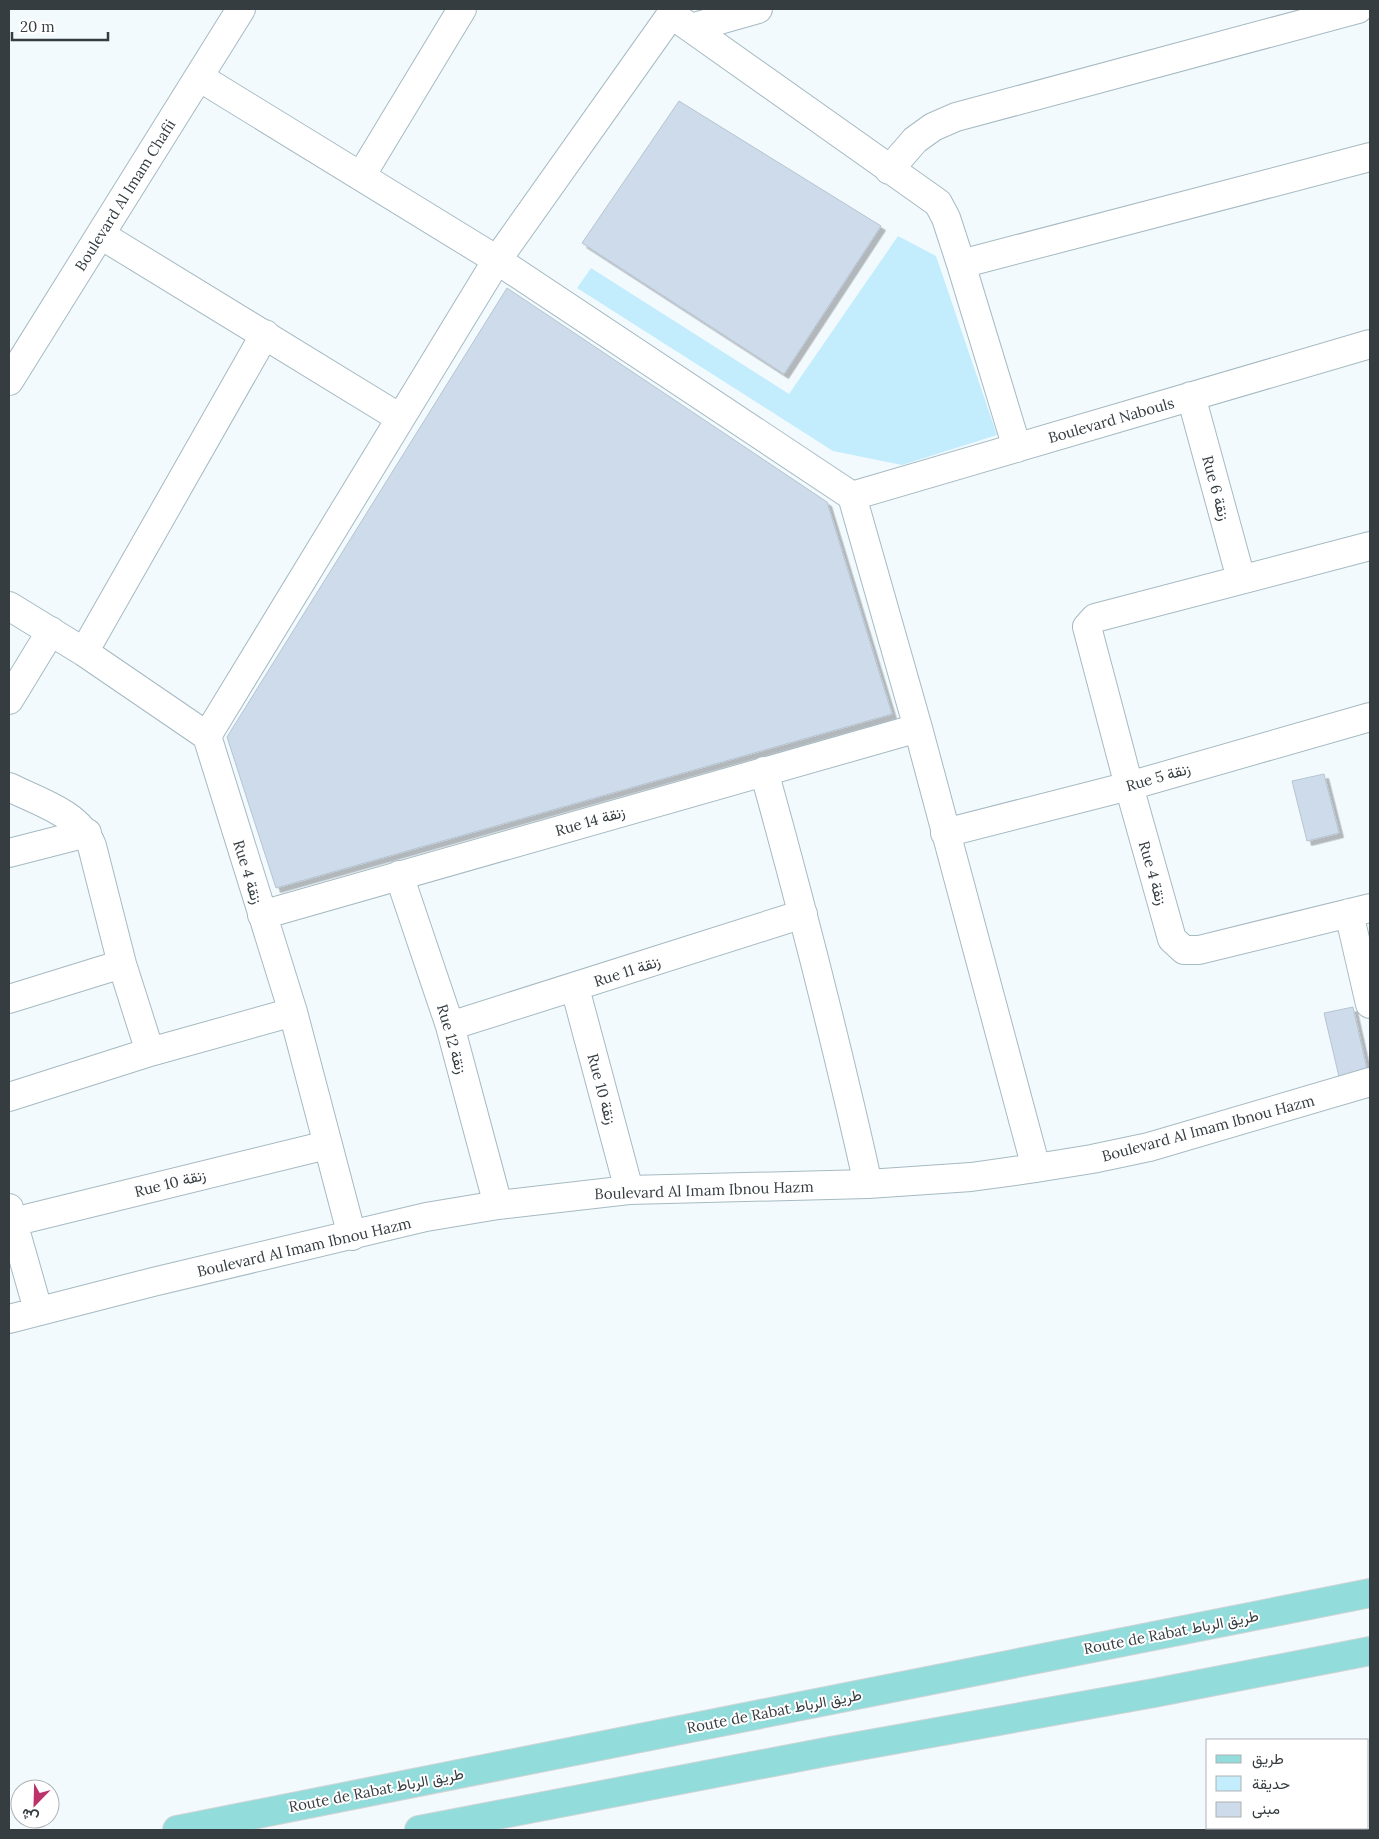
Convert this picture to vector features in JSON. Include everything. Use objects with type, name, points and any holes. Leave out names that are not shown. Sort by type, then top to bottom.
[{"type":"main road","name":"Route de Rabat طريق الرباط","points":[[177,1830],[1370,1593]]},
{"type":"main road","points":[[419,1830],[498,1823],[831,1751],[1163,1691],[1370,1651]]},
{"type":"street","name":"Boulevard Al Imam Chafii","points":[[10,374],[101,235],[242,9]]},
{"type":"street","points":[[360,176],[462,9]]},
{"type":"street","points":[[9,606],[84,652],[207,736],[497,260],[679,17],[758,9]]},
{"type":"street","points":[[890,170],[915,140],[933,127],[956,117],[1358,9]]},
{"type":"street","points":[[679,17],[938,203],[946,218],[961,264],[1017,448]]},
{"type":"street","points":[[199,77],[497,260],[852,496],[918,728],[1036,1168]]},
{"type":"street","points":[[961,264],[1370,157]]},
{"type":"street","points":[[101,235],[400,418]]},
{"type":"street","points":[[84,652],[265,334]]},
{"type":"street","name":"Boulevard Nabouls","points":[[852,496],[1370,344]]},
{"type":"street","name":"Rue 6 زنقة","points":[[1191,396],[1241,579]]},
{"type":"street","points":[[1241,579],[1370,546]]},
{"type":"street","name":"Rue 4 زنقة","points":[[1241,579],[1095,618],[1087,627],[1172,939],[1184,950],[1199,950],[1360,911],[1370,1004]]},
{"type":"street","points":[[9,700],[51,631]]},
{"type":"street","name":"Rue 5 زنقة","points":[[945,832],[1129,786],[1370,717]]},
{"type":"street","name":"Rue 14 زنقة","points":[[262,915],[918,728]]},
{"type":"street","name":"Rue 4 زنقة","points":[[207,736],[292,1012],[352,1236]]},
{"type":"street","points":[[764,771],[803,914],[843,1073],[868,1184]]},
{"type":"street","points":[[9,787],[73,820],[87,833],[122,964],[150,1052]]},
{"type":"street","points":[[9,854],[87,833]]},
{"type":"street","name":"Rue 12 زنقة","points":[[399,875],[450,1026],[498,1205]]},
{"type":"street","name":"Rue 11 زنقة","points":[[450,1026],[575,988],[803,914]]},
{"type":"street","points":[[9,999],[122,964]]},
{"type":"street","name":"Rue 10 زنقة","points":[[575,988],[628,1190]]},
{"type":"street","points":[[9,1097],[150,1052],[292,1012]]},
{"type":"street","name":"Boulevard Al Imam Ibnou Hazm","points":[[9,1319],[38,1310],[426,1217],[498,1205],[628,1190],[868,1184],[971,1177],[1036,1168],[1149,1147],[1370,1082]]},
{"type":"street","name":"Rue 10 زنقة","points":[[11,1215],[327,1145]]},
{"type":"street","points":[[11,1215],[38,1310]]},
{"type":"green space","points":[[898,236],[936,256],[997,435],[902,465],[833,451],[577,288],[591,268],[789,394]]},
{"type":"building","points":[[679,101],[881,226],[784,374],[582,243]]},
{"type":"building","points":[[507,288],[827,502],[892,714],[276,888],[227,737]]},
{"type":"building","points":[[1324,774],[1339,833],[1307,841],[1292,781]]},
{"type":"building","points":[[1353,1007],[1368,1074],[1340,1081],[1324,1013]]}]
